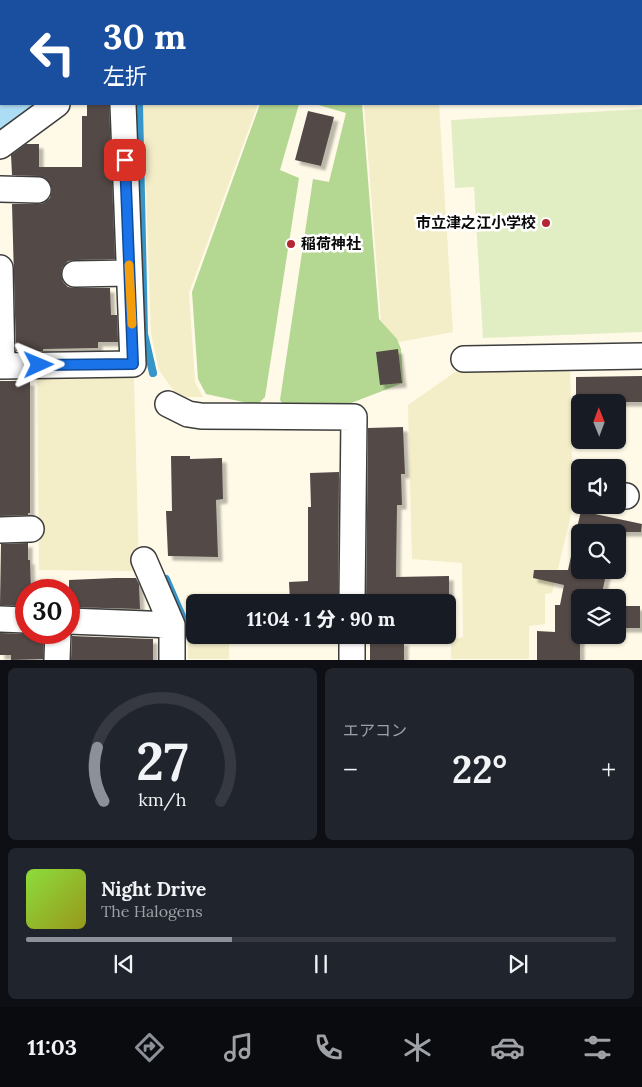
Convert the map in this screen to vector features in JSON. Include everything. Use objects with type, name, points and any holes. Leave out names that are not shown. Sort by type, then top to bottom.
[{"type":"street","points":[[0,146],[55,105]]},
{"type":"street","points":[[0,268],[1,366],[133,364],[123,105]]},
{"type":"street","points":[[0,189],[38,190]]},
{"type":"street","points":[[75,274],[129,273]]},
{"type":"street","points":[[464,359],[642,356]]},
{"type":"street","points":[[168,404],[188,414],[201,416],[354,417],[352,594]]},
{"type":"street","points":[[0,530],[31,529]]},
{"type":"street","points":[[144,560],[172,624],[172,660]]},
{"type":"street","points":[[0,619],[15,620]]},
{"type":"street","points":[[80,621],[172,624]]},
{"type":"street","points":[[57,660],[58,644]]},
{"type":"street","points":[[352,644],[352,660]]},
{"type":"shaded area","points":[[143,105],[258,105],[189,293],[195,382],[203,397],[178,397],[159,370],[151,334]]},
{"type":"shaded area","points":[[364,105],[439,105],[453,332],[399,342],[381,321]]},
{"type":"shaded area","points":[[570,366],[571,514],[552,593],[545,594],[545,624],[529,626],[529,659],[451,659],[451,644],[456,644],[456,639],[463,637],[462,563],[412,559],[408,405],[461,368]]},
{"type":"shaded area","points":[[37,376],[134,378],[139,571],[39,570]]},
{"type":"shaded area","points":[[188,644],[229,644],[229,659],[188,659]]},
{"type":"green space","points":[[260,105],[299,105],[280,170],[299,178],[265,397],[257,405],[206,394],[198,379],[192,292]]},
{"type":"green space","points":[[318,105],[362,105],[379,319],[397,339],[401,349],[403,383],[333,410],[286,409],[280,400],[313,179],[329,182],[346,113]]},
{"type":"green space","name":"市立津之江小学校","points":[[642,109],[642,332],[483,338],[474,187],[455,188],[451,120]]},
{"type":"building","points":[[87,105],[109,105],[115,259],[68,261],[62,268],[61,275],[63,282],[68,287],[110,288],[111,315],[117,315],[118,342],[98,342],[98,348],[16,351],[12,204],[44,203],[50,198],[52,190],[50,183],[45,178],[12,175],[11,155],[26,144],[39,144],[39,167],[82,167],[82,116],[87,116]]},
{"type":"building","points":[[308,111],[334,117],[321,166],[295,160]]},
{"type":"building","points":[[398,349],[402,383],[380,385],[376,352]]},
{"type":"building","points":[[642,376],[642,402],[626,402],[626,394],[576,394],[576,377]]},
{"type":"building","points":[[0,381],[30,381],[30,513],[28,515],[0,516]]},
{"type":"building","points":[[403,427],[405,474],[401,474],[402,505],[397,505],[396,577],[449,576],[449,594],[366,594],[368,428]]},
{"type":"building","points":[[171,456],[190,456],[190,459],[222,458],[223,499],[216,500],[218,557],[168,556],[166,511],[172,511]]},
{"type":"building","points":[[339,472],[338,594],[290,594],[289,582],[308,581],[308,507],[311,507],[310,473]]},
{"type":"building","points":[[580,514],[595,514],[642,524],[641,532],[626,532],[626,524],[578,524]]},
{"type":"building","points":[[28,543],[31,579],[15,579],[15,606],[0,605],[1,544]]},
{"type":"building","points":[[571,556],[571,579],[605,579],[603,589],[571,589],[571,644],[580,644],[580,660],[537,660],[537,631],[555,632],[555,605],[560,605],[564,585],[533,578],[534,570],[568,570]]},
{"type":"building","points":[[136,578],[139,584],[140,609],[80,607],[80,580]]},
{"type":"building","points":[[626,606],[640,606],[640,628],[626,628]]},
{"type":"building","points":[[0,633],[15,634],[15,644],[44,644],[43,659],[11,660],[11,655],[0,655]]},
{"type":"building","points":[[80,636],[153,639],[153,660],[71,660],[72,644],[80,644]]},
{"type":"building","points":[[370,644],[404,644],[404,660],[370,660]]},
{"type":"waterway","points":[[0,125],[28,105]]},
{"type":"waterway","points":[[139,105],[144,334],[153,373]]},
{"type":"waterway","points":[[166,579],[182,616],[182,626]]},
{"type":"slow traffic","points":[[129,265],[132,324]]},
{"type":"place","name":"市立津之江小学校","points":[[546,223]]},
{"type":"place","name":"稲荷神社","points":[[291,244]]},
{"type":"route","points":[[39,365],[133,364],[125,160]]}]
